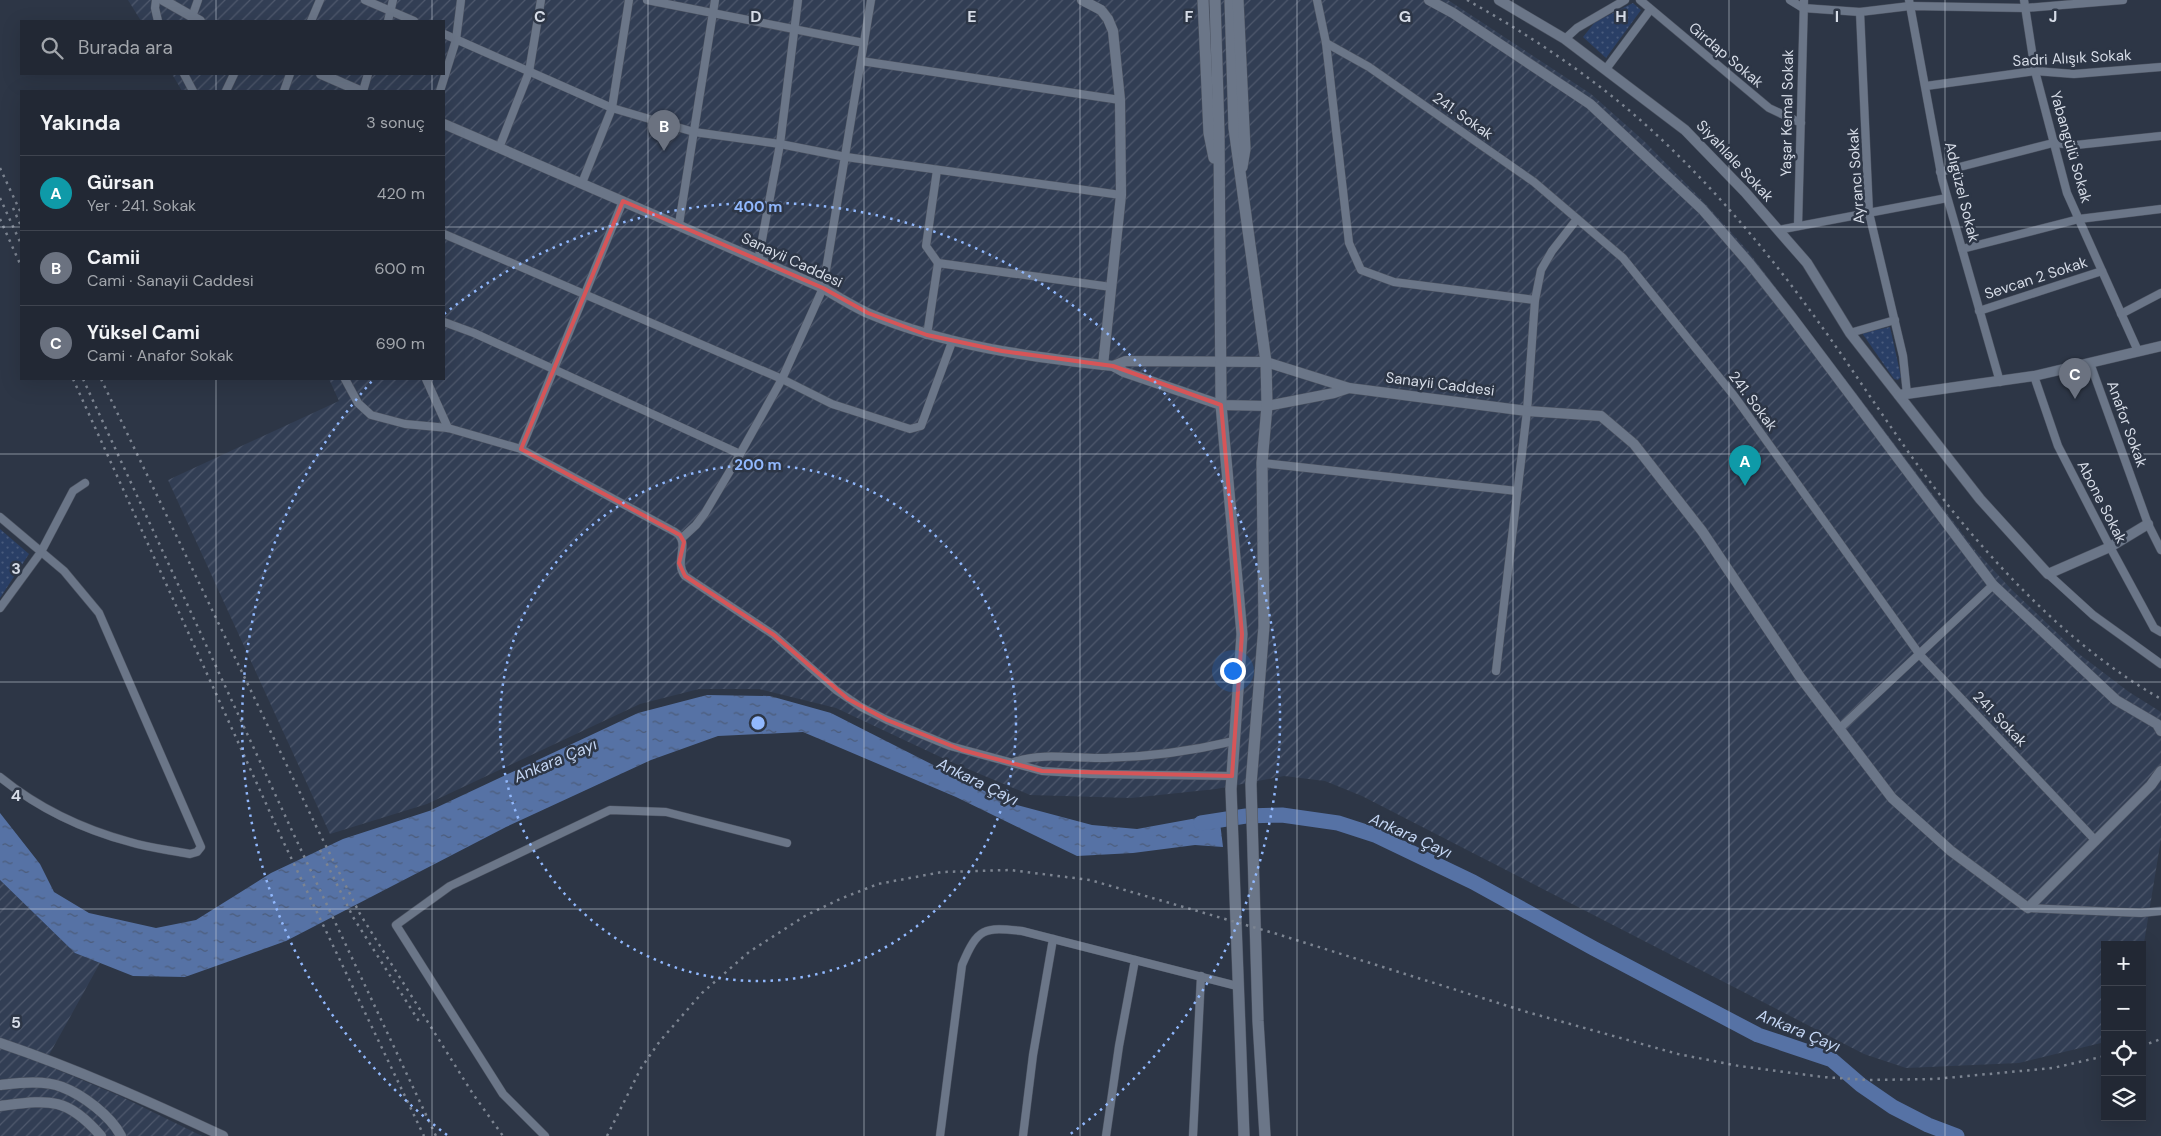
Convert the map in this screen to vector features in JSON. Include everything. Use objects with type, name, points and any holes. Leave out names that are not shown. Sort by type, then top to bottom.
[{"type":"main road","points":[[1203,0],[1209,133],[1220,186]]},
{"type":"main road","points":[[1215,0],[1220,186],[1221,405],[1242,634],[1231,789],[1244,1136]]},
{"type":"main road","points":[[1230,0],[1234,128],[1240,183],[1266,362],[1267,406],[1262,463],[1264,626],[1251,784],[1258,1021],[1265,1136]]},
{"type":"main road","points":[[1238,0],[1245,149],[1240,183]]},
{"type":"street","points":[[156,0],[155,8],[158,20]]},
{"type":"street","points":[[163,0],[196,19],[198,0]]},
{"type":"street","points":[[311,20],[320,0]]},
{"type":"street","points":[[365,0],[412,20]]},
{"type":"street","points":[[388,20],[392,12],[393,0]]},
{"type":"street","points":[[440,90],[456,40],[461,0]]},
{"type":"street","points":[[499,148],[529,72],[541,0]]},
{"type":"street","points":[[582,184],[612,108],[629,0]]},
{"type":"street","points":[[647,0],[864,43]]},
{"type":"street","points":[[679,224],[715,0]]},
{"type":"street","points":[[758,261],[780,144],[798,0]]},
{"type":"street","points":[[682,538],[696,525],[705,512],[740,454],[782,379],[823,288],[871,0]]},
{"type":"street","points":[[1082,0],[1101,10],[1108,19],[1113,31],[1120,100],[1121,195],[1111,287],[1108,365]]},
{"type":"street","points":[[1316,0],[1326,43],[1349,243],[1361,270],[1394,282],[1535,300]]},
{"type":"street","points":[[1429,0],[1453,13],[1590,104],[1702,209],[1750,264],[1791,316],[1993,585],[2116,700],[2157,724],[2161,731]]},
{"type":"street","name":"Siyahlale Sokak","points":[[1499,0],[1565,39],[1685,130],[1745,192],[1807,263],[1850,333],[1903,394],[1980,499],[2048,574]]},
{"type":"street","points":[[1565,39],[1577,28],[1625,0]]},
{"type":"street","name":"Girdap Sokak","points":[[1640,0],[1769,108],[1801,123]]},
{"type":"street","points":[[1790,0],[1803,4],[1860,12],[1910,3],[2024,4],[2123,0]]},
{"type":"street","name":"Adıgüzel Sokak","points":[[1910,3],[1940,172],[2000,382]]},
{"type":"street","name":"Yaşar Kemal Sokak","points":[[1798,226],[1803,4]]},
{"type":"street","name":"Yabangülü Sokak","points":[[2024,4],[2035,71],[2067,193],[2138,350]]},
{"type":"street","points":[[1606,69],[1650,10]]},
{"type":"street","name":"Ayrancı Sokak","points":[[1860,12],[1869,213],[1903,356],[1903,394]]},
{"type":"street","points":[[445,34],[612,108],[694,132],[780,144],[846,157],[1121,195]]},
{"type":"street","name":"241. Sokak","points":[[1326,43],[1369,67],[1534,182],[1623,258],[1735,397],[1920,655],[2096,841]]},
{"type":"street","points":[[861,61],[1120,100]]},
{"type":"street","name":"Sadri Alışık Sokak","points":[[1926,86],[2035,71],[2074,74],[2161,67]]},
{"type":"street","points":[[185,75],[192,90]]},
{"type":"street","points":[[226,90],[234,75]]},
{"type":"street","points":[[284,90],[290,75]]},
{"type":"street","points":[[324,75],[359,90]]},
{"type":"street","points":[[361,90],[368,75]]},
{"type":"street","name":"Sanayii Caddesi","points":[[445,124],[679,224],[758,261],[823,288],[868,313],[927,335],[952,342],[1108,365],[1221,405],[1267,406],[1334,393],[1349,388]]},
{"type":"street","points":[[1940,172],[2053,143],[2076,145],[2161,136]]},
{"type":"street","points":[[927,335],[938,264],[926,246],[937,170]]},
{"type":"street","points":[[1778,230],[1947,198]]},
{"type":"street","points":[[521,448],[623,201]]},
{"type":"street","points":[[1962,249],[2079,218],[2161,209]]},
{"type":"street","points":[[1496,671],[1527,410],[1535,300],[1541,270],[1552,251],[1577,219]]},
{"type":"street","points":[[445,234],[584,296],[782,379],[832,404],[910,429],[921,426],[952,342]]},
{"type":"street","points":[[938,264],[1111,287]]},
{"type":"street","name":"Sevcan 2 Sokak","points":[[1979,311],[2102,271]]},
{"type":"street","points":[[2121,314],[2161,293]]},
{"type":"street","points":[[1850,333],[1895,320]]},
{"type":"street","points":[[445,322],[474,333],[740,454]]},
{"type":"street","points":[[1903,394],[2034,376],[2161,346]]},
{"type":"street","name":"Sanayii Caddesi","points":[[1108,365],[1126,361],[1220,360],[1266,362],[1349,388],[1527,410],[1601,416],[1634,444],[1702,530],[1800,677],[1892,798],[1951,851],[2028,908]]},
{"type":"street","name":"Anafor Sokak","points":[[2090,362],[2148,524],[2161,550]]},
{"type":"street","name":"Abone Sokak","points":[[2034,376],[2058,446],[2154,628],[2161,632]]},
{"type":"street","points":[[346,380],[358,403],[371,415],[404,424],[448,428],[521,448],[675,532],[682,538],[683,548],[679,563],[685,576],[774,635],[848,699],[887,720],[950,746],[1042,771],[1232,776]]},
{"type":"street","points":[[426,380],[448,428]]},
{"type":"street","points":[[1262,463],[1517,491]]},
{"type":"street","points":[[0,608],[42,552],[73,491],[85,483]]},
{"type":"street","points":[[0,516],[64,571],[99,613],[201,847],[197,852],[190,854],[121,840],[67,821],[22,795],[0,777]]},
{"type":"street","points":[[2148,524],[2110,546],[2048,574],[2092,614],[2161,664]]},
{"type":"street","points":[[1839,729],[1993,585]]},
{"type":"street","points":[[1014,762],[1034,757],[1104,758],[1161,754],[1193,750],[1234,741]]},
{"type":"street","points":[[2028,908],[2065,868],[2096,841],[2151,785],[2161,771]]},
{"type":"street","points":[[545,1136],[503,1094],[396,925],[450,886],[610,810],[666,812],[787,843]]},
{"type":"street","points":[[2028,908],[2141,913],[2161,911]]},
{"type":"street","points":[[940,1136],[962,965],[967,952],[981,932],[993,928],[1022,931],[1237,986]]},
{"type":"street","points":[[1022,1136],[1033,1055],[1053,939]]},
{"type":"street","points":[[1106,1136],[1135,960]]},
{"type":"street","points":[[1193,1136],[1201,976]]},
{"type":"street","points":[[0,1043],[48,1059],[131,1093],[223,1136]]},
{"type":"street","points":[[0,1086],[37,1083],[62,1087],[101,1110],[117,1128],[121,1136]]},
{"type":"street","points":[[0,1106],[35,1102],[62,1104],[85,1118],[101,1136]]},
{"type":"highlighted area","points":[[623,201],[823,288],[868,313],[927,335],[1002,351],[1113,366],[1221,405],[1242,634],[1232,776],[1042,771],[962,750],[887,720],[848,699],[774,635],[685,576],[679,563],[684,542],[680,535],[521,449]]},
{"type":"shaded area","points":[[128,0],[1448,0],[1591,94],[1644,141],[1702,200],[1748,251],[1975,550],[2011,589],[2079,654],[2129,692],[2161,712],[2161,839],[2144,941],[2101,941],[2101,1043],[2019,1063],[1906,1068],[1864,1054],[1362,796],[1325,781],[1284,776],[1216,789],[1131,798],[1030,795],[949,761],[836,708],[759,689],[699,689],[640,704],[427,804],[330,834],[168,480],[339,401],[329,380],[445,380],[445,90],[181,90],[173,75],[445,75],[445,20],[140,20]]},
{"type":"shaded area","points":[[1633,3],[1641,10],[1606,58],[1583,37],[1595,22]]},
{"type":"shaded area","points":[[1890,327],[1901,377],[1898,380],[1894,379],[1862,333]]},
{"type":"shaded area","points":[[0,529],[29,554],[0,598]]},
{"type":"shaded area","points":[[0,880],[75,953],[100,963],[44,1064],[120,1096],[202,1136],[0,1136]]},
{"type":"water","points":[[707,695],[770,696],[831,713],[1006,802],[1092,825],[1137,829],[1219,814],[1223,847],[1195,845],[1133,853],[1077,856],[956,797],[803,732],[718,736],[651,760],[506,827],[286,941],[185,977],[133,976],[75,953],[0,880],[0,813],[40,864],[54,892],[89,913],[156,928],[196,920],[271,873],[343,839],[429,811],[638,713]]},
{"type":"waterway","name":"Ankara Çayı","points":[[1201,823],[1246,816],[1282,815],[1338,823],[1375,835],[1473,882],[1758,1035],[1832,1060],[1861,1085],[1893,1107],[1928,1125],[1957,1136]]},
{"type":"railway","points":[[1467,0],[1528,36],[1587,77],[1649,128],[1698,175],[1786,278],[1932,484],[1997,563],[2047,614],[2074,637],[2102,660],[2161,699]]},
{"type":"railway","points":[[0,168],[20,211]]},
{"type":"railway","points":[[0,198],[20,242]]},
{"type":"railway","points":[[13,208],[20,224]]},
{"type":"railway","points":[[0,219],[20,264]]},
{"type":"railway","points":[[73,380],[283,841],[424,1136]]},
{"type":"railway","points":[[83,380],[436,1136]]},
{"type":"railway","points":[[101,380],[360,914],[473,1094],[503,1136]]},
{"type":"railway","points":[[320,850],[353,917],[420,1023]]},
{"type":"railway","points":[[607,1136],[641,1068],[660,1041],[702,993],[749,952],[805,916],[840,899],[878,884],[942,872],[1010,870],[1090,880],[1277,934],[1527,1012],[1678,1054],[1739,1066],[1823,1077],[1868,1080],[1935,1079],[2053,1068],[2101,1057]]},
{"type":"railway","points":[[2146,1045],[2161,1039]]},
{"type":"place","name":"Camii","points":[[664,151]]},
{"type":"place","name":"Yüksel Cami","points":[[2075,399]]},
{"type":"place","name":"Gürsan","points":[[1745,486]]}]
